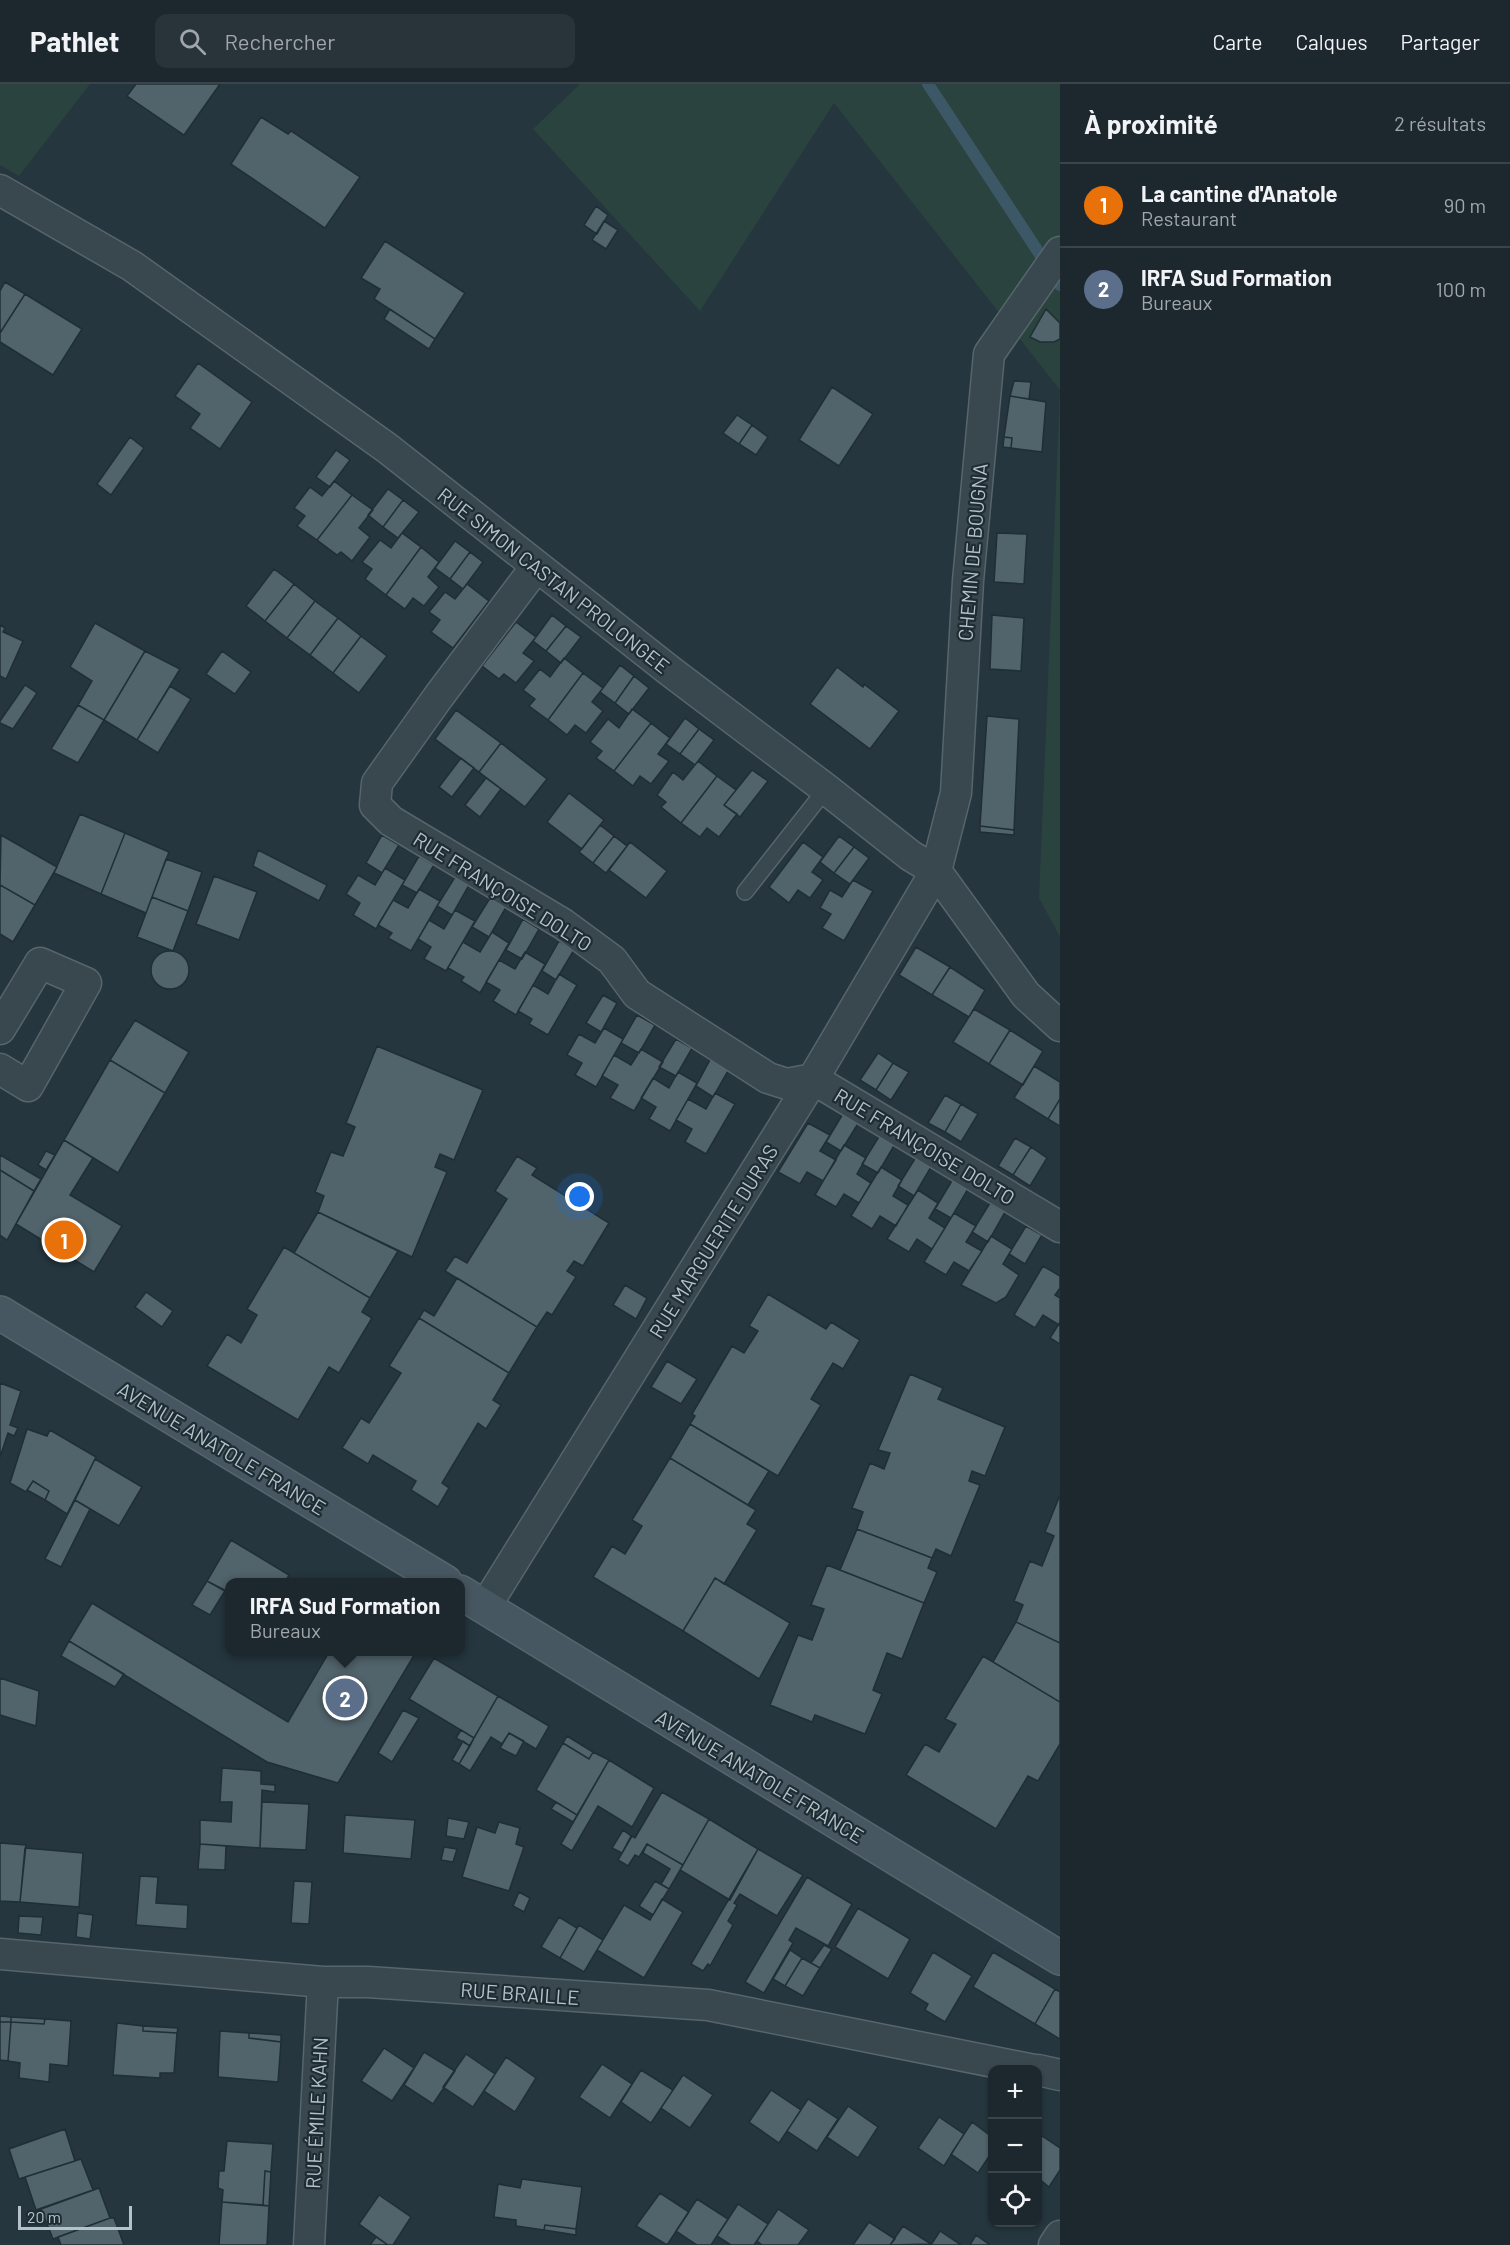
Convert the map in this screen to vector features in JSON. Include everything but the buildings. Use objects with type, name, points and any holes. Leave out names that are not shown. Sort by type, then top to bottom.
[{"type":"main road","name":"AVENUE ANATOLE FRANCE","points":[[0,1313],[438,1578]]},
{"type":"main road","name":"AVENUE ANATOLE FRANCE","points":[[473,1600],[1060,1958]]},
{"type":"street","name":"RUE SIMON CASTAN PROLONGEE","points":[[0,190],[141,272],[387,448],[536,567],[910,856],[936,872],[1026,996],[1060,1026]]},
{"type":"street","name":"CHEMIN DE BOUGNA","points":[[936,872],[956,793],[968,582],[989,354],[1060,252]]},
{"type":"street","name":"RUE FRANÇOISE DOLTO","points":[[536,567],[377,783],[375,805],[391,821],[563,924],[612,960],[637,994],[768,1078],[787,1084],[813,1079],[1060,1227]]},
{"type":"street","name":"RUE MARGUERITE DURAS","points":[[473,1600],[813,1079],[936,872]]},
{"type":"street","points":[[0,1029],[40,963],[86,983],[28,1086],[0,1069]]},
{"type":"street","name":"RUE BRAILLE","points":[[0,1954],[323,1982],[368,1982],[708,2005],[1011,2065]]},
{"type":"street","name":"RUE ÉMILE KAHN","points":[[309,2245],[323,1982]]},
{"type":"street","name":"RUE BRAILLE","points":[[1042,2071],[1060,2074]]},
{"type":"street","points":[[1054,2245],[1060,2236]]},
{"type":"lane","points":[[745,892],[826,789]]},
{"type":"green space","points":[[0,84],[90,84],[19,176],[0,165]]},
{"type":"green space","points":[[580,84],[1060,84],[1060,390],[834,103],[700,311],[533,129]]},
{"type":"green space","points":[[1060,390],[1060,937],[1039,898]]},
{"type":"waterway","points":[[928,84],[1060,285]]},
{"type":"place","name":"La cantine d'Anatole","points":[[64,1240]]},
{"type":"place","name":"IRFA Sud Formation","points":[[345,1698]]}]
